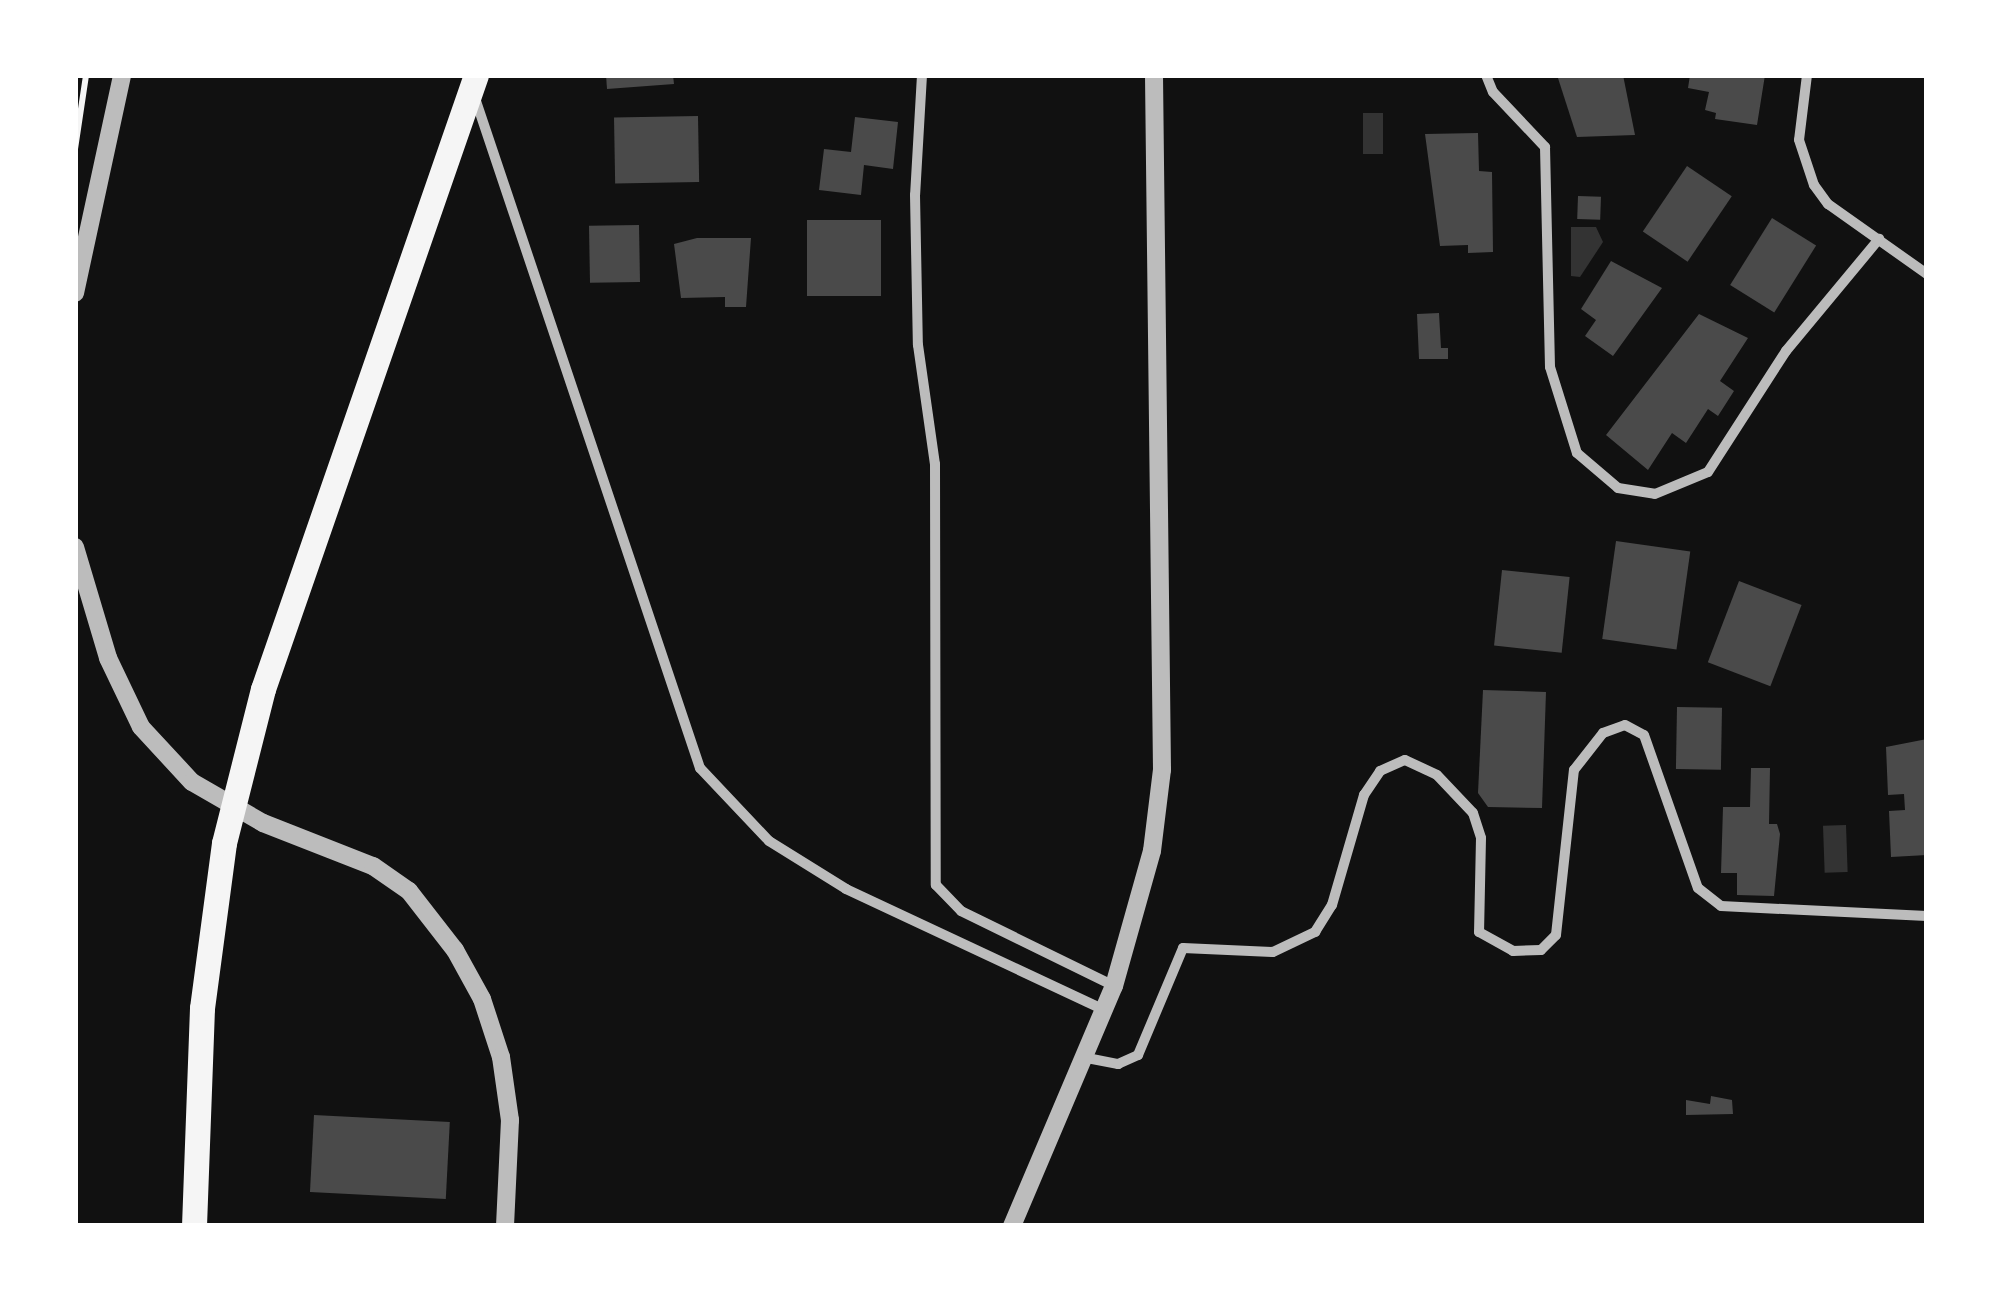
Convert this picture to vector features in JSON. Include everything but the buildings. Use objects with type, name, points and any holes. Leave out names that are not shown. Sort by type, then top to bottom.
[{"type":"main road","points":[[194,1226],[202,1008],[224,843],[262,689],[476,75]]},
{"type":"street","points":[[75,293],[122,75]]},
{"type":"street","points":[[468,75],[700,768],[769,841],[846,889],[1104,1010]]},
{"type":"street","points":[[922,75],[915,214],[918,345],[936,464],[936,885],[961,911],[1114,986]]},
{"type":"street","points":[[1012,1226],[1114,986],[1152,851],[1162,770],[1154,75]]},
{"type":"street","points":[[1486,75],[1493,92],[1545,147],[1550,367],[1577,453],[1618,488],[1655,494],[1708,472],[1786,350],[1878,240]]},
{"type":"street","points":[[1806,75],[1798,116],[1804,163],[1828,204],[1927,274]]},
{"type":"street","points":[[75,547],[108,658],[141,727],[192,782],[263,822],[373,866],[408,891],[455,950],[482,999],[501,1057],[510,1120],[505,1226]]},
{"type":"street","points":[[1086,1058],[1118,1064],[1138,1055],[1183,948],[1272,952],[1315,932],[1332,905],[1364,795],[1395,762],[1416,763],[1437,775],[1474,813],[1480,838],[1480,932],[1513,951],[1541,950],[1556,935],[1574,770],[1603,733],[1625,725],[1644,735],[1698,888],[1721,906],[1927,916]]},
{"type":"path","points":[[75,148],[86,75]]},
{"type":"shaded area","points":[[1363,113],[1383,113],[1383,154],[1363,154]]},
{"type":"shaded area","points":[[1571,227],[1596,227],[1603,242],[1580,277],[1571,276]]},
{"type":"shaded area","points":[[1846,825],[1848,872],[1825,873],[1823,826]]}]
